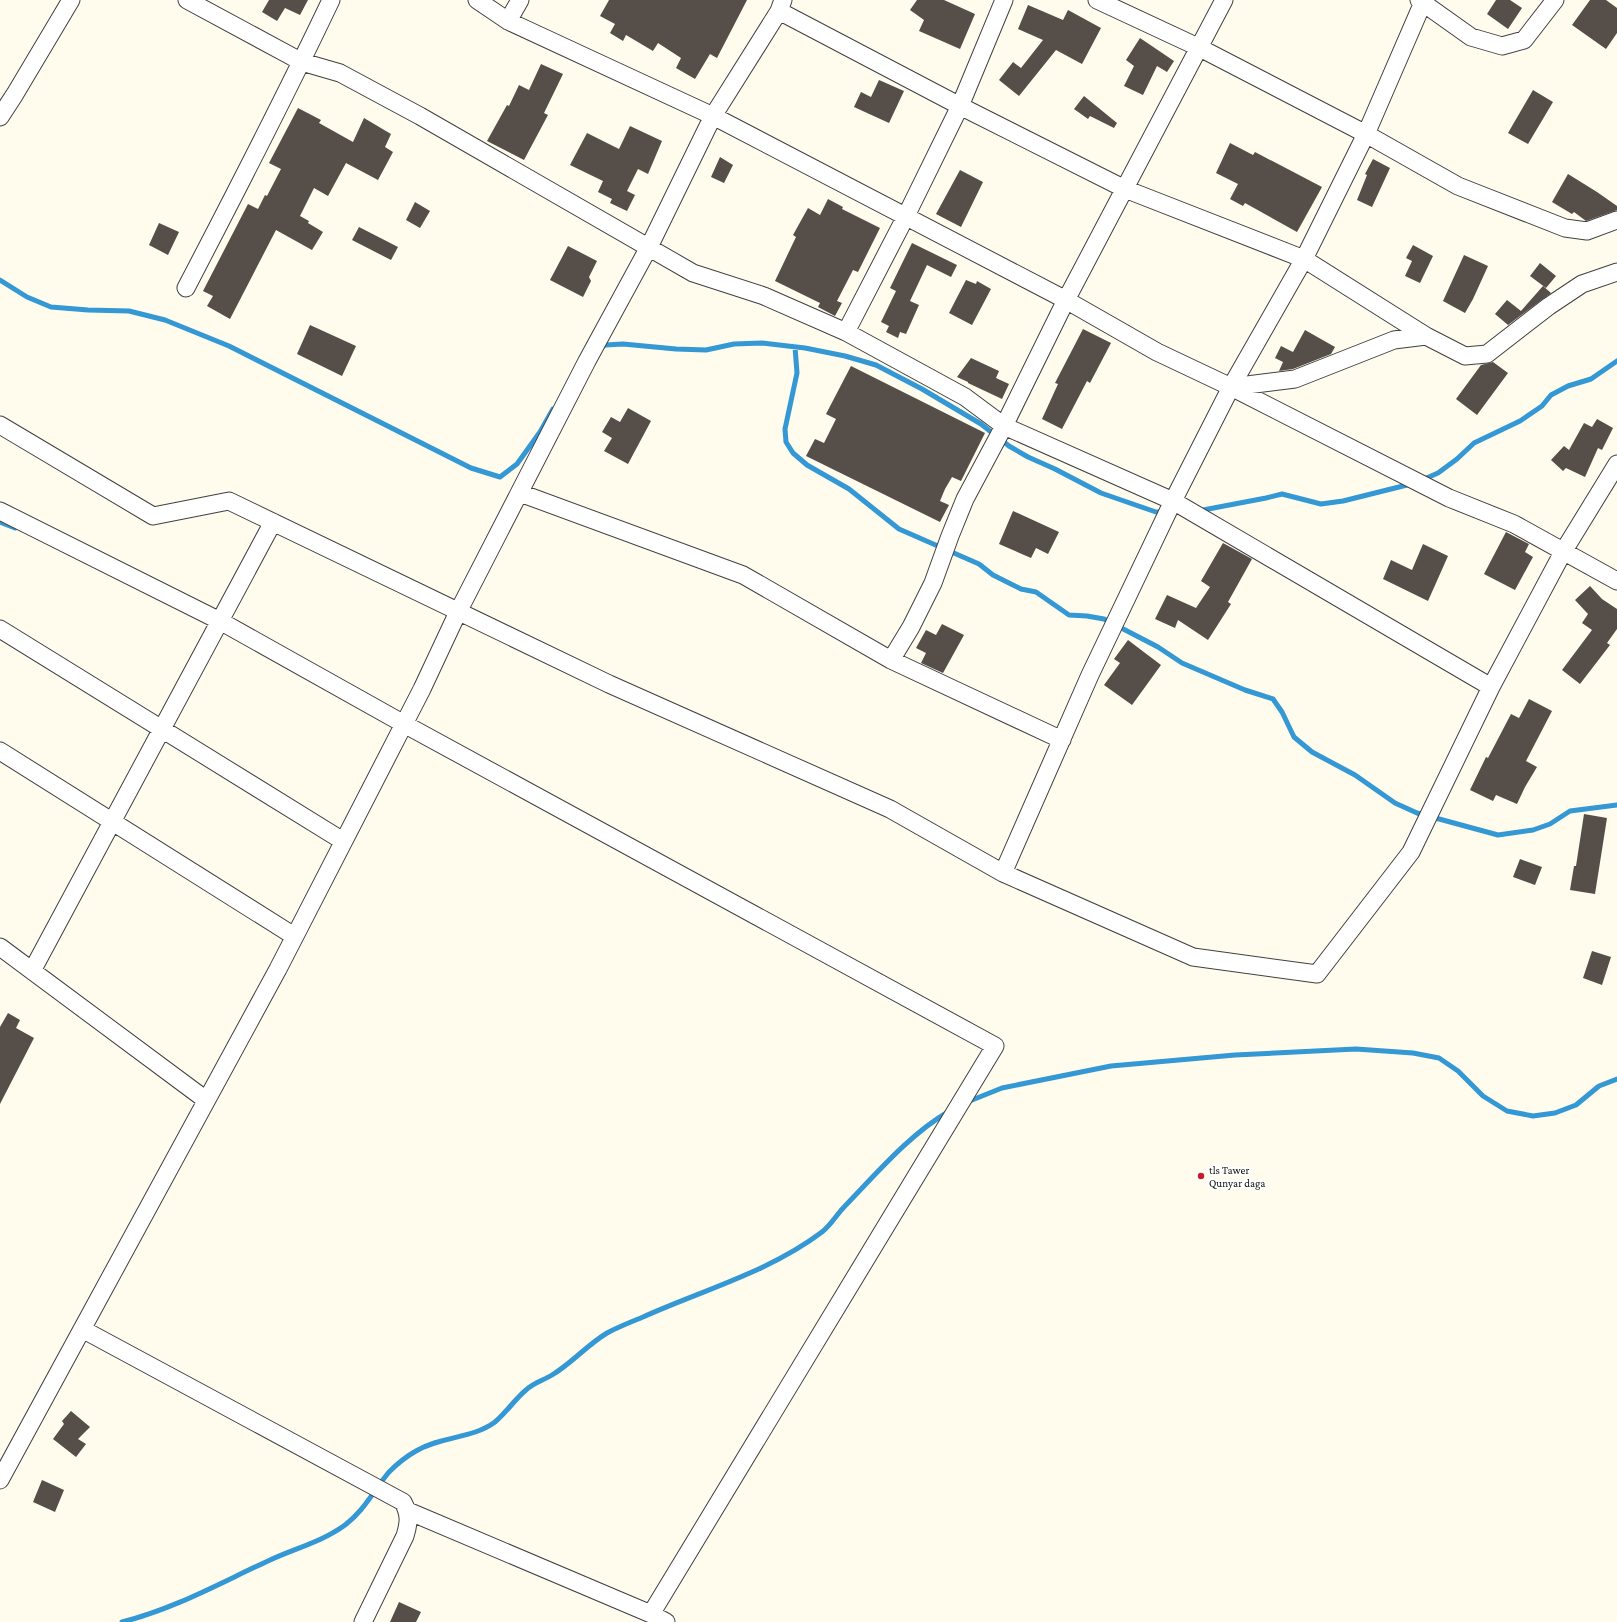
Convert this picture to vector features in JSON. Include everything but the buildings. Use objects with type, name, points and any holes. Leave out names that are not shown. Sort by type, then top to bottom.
[{"type":"street","points":[[0,117],[71,0]]},
{"type":"street","points":[[187,0],[302,62],[340,73],[420,116],[694,273],[764,296],[846,332],[965,397],[1004,426],[1173,501],[1491,687]]},
{"type":"street","points":[[186,288],[227,211],[302,62],[331,0]]},
{"type":"street","points":[[477,0],[508,21],[713,116],[1066,300],[1157,352],[1231,387],[1449,498],[1514,524],[1617,581]]},
{"type":"street","points":[[508,21],[520,0]]},
{"type":"street","points":[[846,332],[906,216],[960,106],[1004,0]]},
{"type":"street","points":[[1097,0],[1200,48],[1366,134],[1458,186],[1565,228],[1588,230],[1617,220]]},
{"type":"street","points":[[891,660],[911,627],[933,583],[965,499],[1004,426],[1066,300],[1224,0]]},
{"type":"street","points":[[1003,873],[1090,675],[1173,501],[1231,387],[1304,259],[1366,134],[1422,1],[1471,37],[1502,46],[1524,40],[1555,0]]},
{"type":"street","points":[[0,1480],[294,936],[404,724],[458,612],[587,361],[649,247],[713,116],[781,6],[960,106],[1125,189],[1304,259],[1426,336],[1465,356],[1487,354],[1550,306],[1582,284],[1617,272]]},
{"type":"street","points":[[1231,387],[1295,379],[1394,340],[1426,336]]},
{"type":"street","points":[[0,425],[153,516],[229,501],[609,684],[890,809],[1003,873],[1193,958],[1317,974],[1411,852],[1491,687],[1563,552],[1617,464]]},
{"type":"street","points":[[520,493],[743,575],[891,660],[1062,740]]},
{"type":"street","points":[[0,511],[220,622],[995,1046],[651,1614]]},
{"type":"street","points":[[32,971],[274,522]]},
{"type":"street","points":[[0,629],[343,841]]},
{"type":"street","points":[[0,751],[294,936]]},
{"type":"street","points":[[0,947],[206,1100]]},
{"type":"street","points":[[82,1329],[403,1502],[408,1511],[409,1522],[405,1536],[363,1622]]},
{"type":"street","points":[[408,1511],[651,1614],[666,1622]]},
{"type":"waterway","points":[[0,280],[27,297],[51,307],[129,311],[165,320],[229,346],[471,468],[500,477],[517,464],[540,432],[553,409]]},
{"type":"waterway","points":[[601,348],[605,345],[623,344],[706,350],[734,344],[762,343],[805,348],[845,356],[876,365],[922,389],[981,424],[1009,446],[1028,457],[1101,493],[1156,512],[1165,512]]},
{"type":"waterway","points":[[795,347],[797,373],[785,429],[786,442],[793,453],[807,465],[849,489],[899,529],[979,564],[993,575],[1021,589],[1036,592],[1069,615],[1104,619],[1158,647],[1182,663],[1245,690],[1273,699],[1282,712],[1294,737],[1312,752],[1355,775],[1395,803],[1417,813],[1498,835],[1533,830],[1550,824],[1570,811],[1617,805]]},
{"type":"waterway","points":[[1422,480],[1438,473],[1457,459],[1474,443],[1520,421],[1542,406],[1551,395],[1568,386],[1591,379],[1617,361]]},
{"type":"waterway","points":[[1198,511],[1282,494],[1321,504],[1343,501],[1411,484]]},
{"type":"waterway","points":[[0,522],[15,528]]},
{"type":"waterway","points":[[967,1102],[1002,1088],[1111,1066],[1235,1055],[1356,1049],[1413,1053],[1439,1058],[1458,1071],[1483,1096],[1507,1111],[1533,1116],[1555,1113],[1576,1105],[1599,1086],[1617,1079]]},
{"type":"waterway","points":[[122,1622],[141,1617],[178,1603],[327,1536],[352,1519],[363,1507],[389,1472],[405,1458],[426,1446],[486,1428],[495,1422],[535,1383],[549,1377],[607,1333],[758,1269],[802,1246],[822,1232],[881,1168],[920,1131],[948,1112]]},
{"type":"place","name":"tls Tawer Qunyar daga","points":[[1201,1176]]}]
